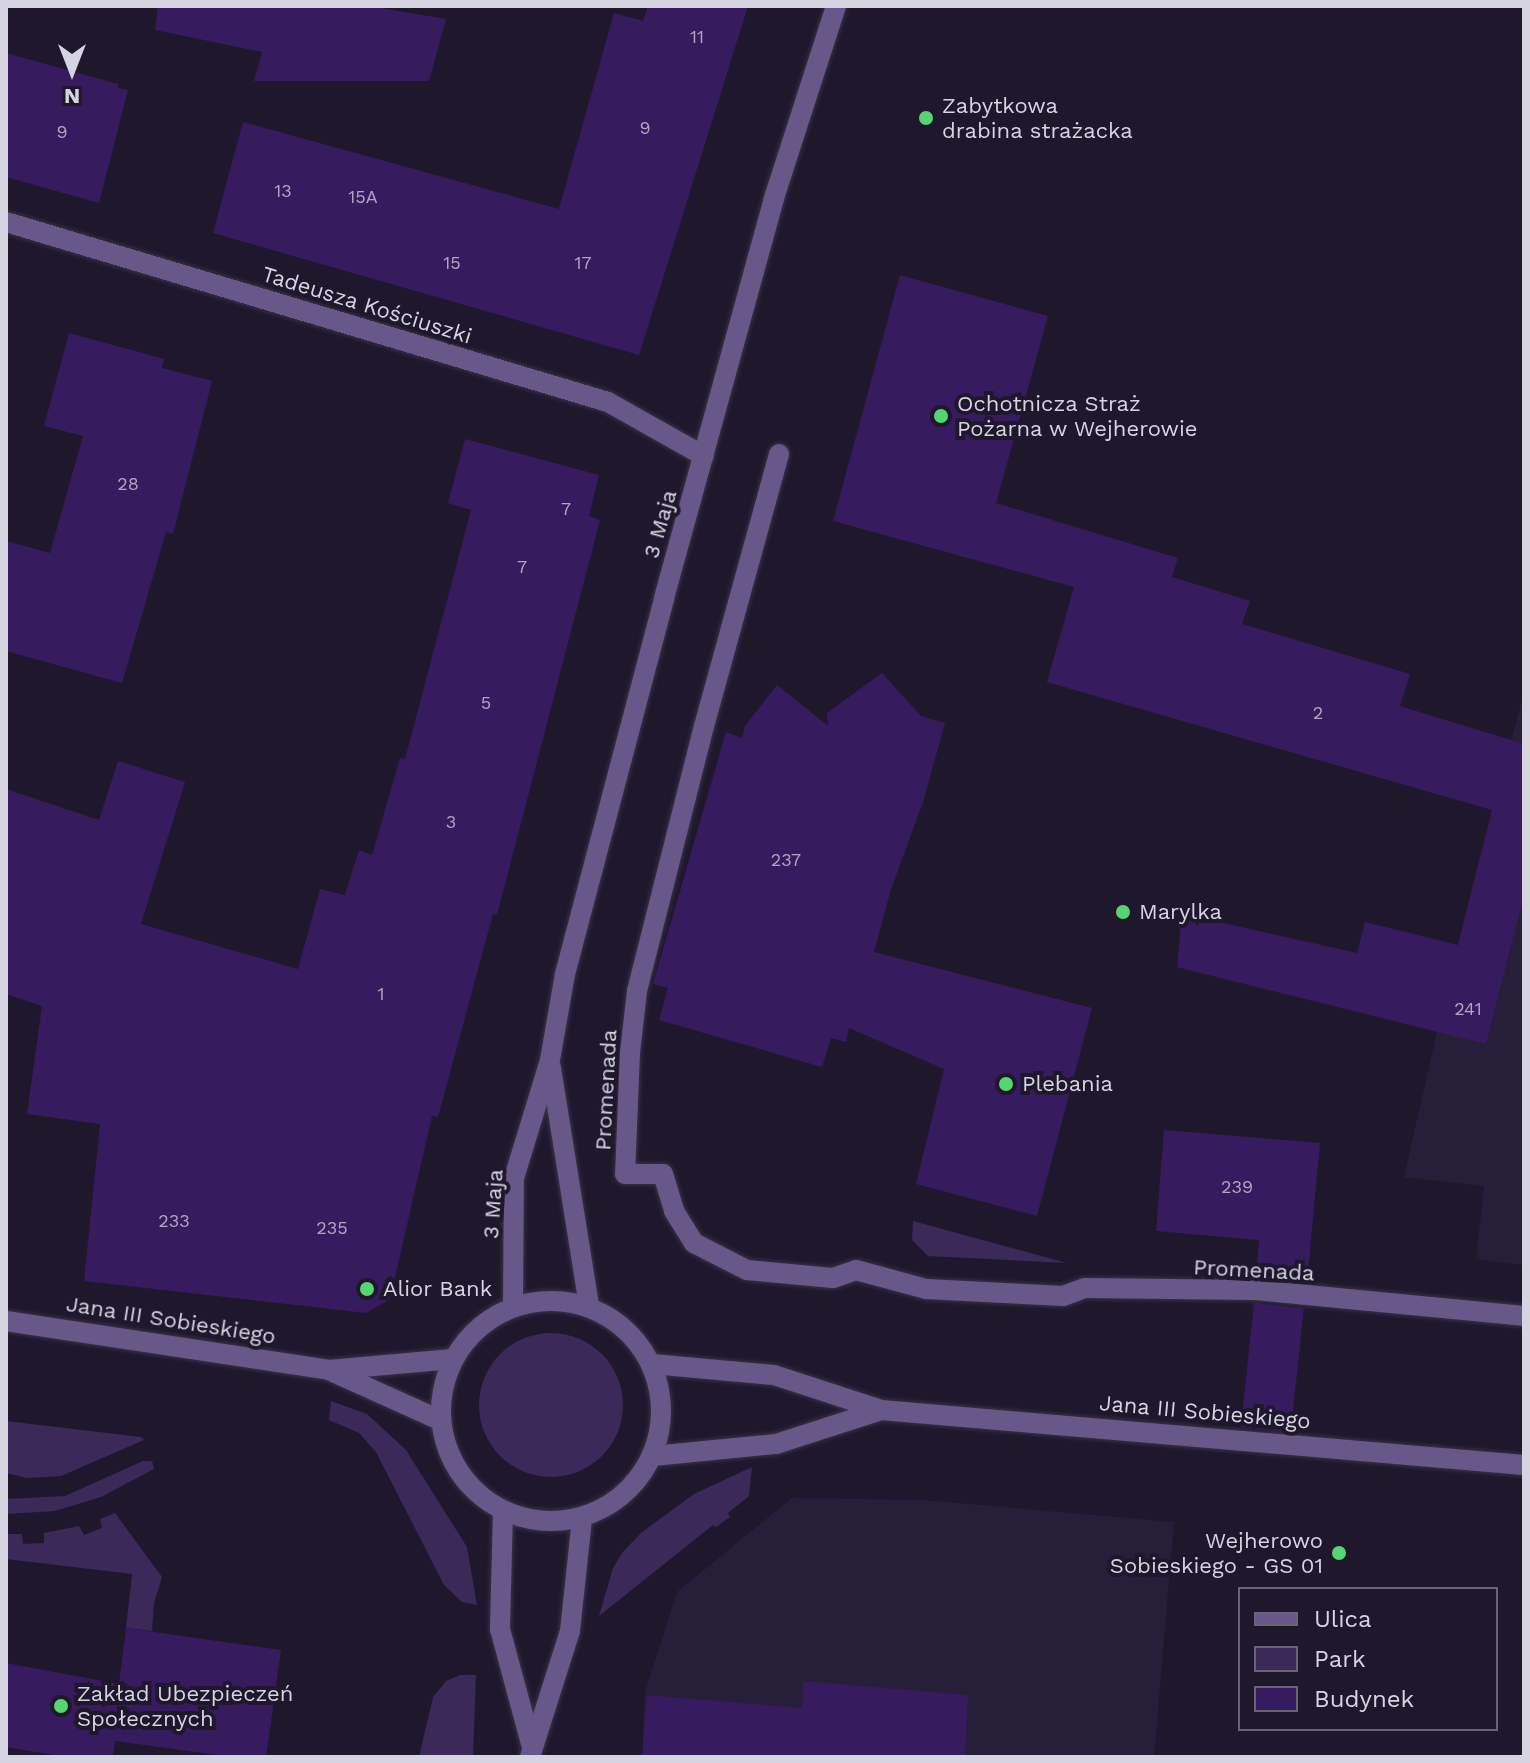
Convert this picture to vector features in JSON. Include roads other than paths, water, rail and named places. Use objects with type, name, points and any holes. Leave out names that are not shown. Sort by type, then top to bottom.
[{"type":"street","name":"3 Maja","points":[[513,1306],[514,1178],[550,1060],[569,959],[788,150],[836,6]]},
{"type":"street","name":"Tadeusza Kościuszki","points":[[6,222],[608,402],[704,456]]},
{"type":"street","name":"Promenada","points":[[779,454],[704,726],[637,991],[629,1067],[625,1174],[663,1174],[674,1211],[694,1243],[747,1270],[833,1278],[856,1270],[926,1289],[1063,1296],[1085,1288],[1255,1290],[1524,1316]]},
{"type":"street","name":"3 Maja","points":[[550,1060],[589,1306]]},
{"type":"street","points":[[551,1300],[589,1306],[626,1328],[652,1364],[662,1394],[662,1426],[653,1456],[636,1484],[611,1506],[582,1519],[542,1522],[503,1512],[472,1489],[450,1457],[440,1420],[442,1389],[453,1359],[478,1327],[513,1306],[551,1300]]},
{"type":"street","name":"Jana III Sobieskiego","points":[[6,1321],[329,1370],[453,1359]]},
{"type":"street","name":"Jana III Sobieskiego","points":[[652,1364],[774,1375],[881,1410],[1524,1465]]},
{"type":"street","name":"Jana III Sobieskiego","points":[[329,1370],[440,1420]]},
{"type":"street","name":"Jana III Sobieskiego","points":[[653,1456],[776,1444],[881,1410]]},
{"type":"street","points":[[503,1512],[500,1629],[530,1751]]},
{"type":"street","points":[[530,1751],[570,1631],[582,1519]]},
{"type":"place","name":"Zabytkowa drabina strażacka","points":[[926,118]]},
{"type":"place","name":"Ochotnicza Straż Pożarna w Wejherowie","points":[[941,416]]},
{"type":"place","name":"Marylka","points":[[1123,912]]},
{"type":"place","name":"Plebania","points":[[1006,1084]]},
{"type":"place","name":"Alior Bank","points":[[367,1289]]},
{"type":"place","name":"Wejherowo Sobieskiego - GS 01","points":[[1339,1553]]},
{"type":"place","name":"Zakład Ubezpieczeń Społecznych","points":[[61,1706]]}]
